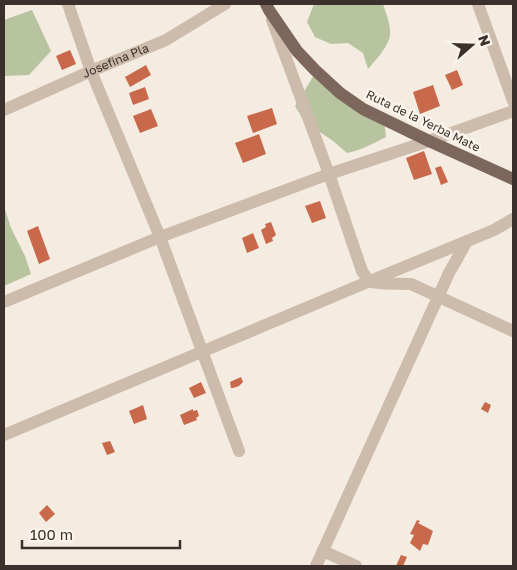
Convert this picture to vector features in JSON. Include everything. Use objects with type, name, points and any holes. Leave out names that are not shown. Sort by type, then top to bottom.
[{"type":"main road","name":"Ruta de la Yerba Mate","points":[[268,7],[297,51],[340,93],[363,109],[513,179]]},
{"type":"street","points":[[68,4],[91,71],[160,237],[239,451]]},
{"type":"street","name":"Josefina Pla","points":[[4,110],[166,40],[225,4]]},
{"type":"street","points":[[478,4],[513,101]]},
{"type":"street","points":[[268,7],[362,271],[370,281],[379,284],[411,284],[513,331]]},
{"type":"street","points":[[4,302],[160,237],[329,174],[513,111]]},
{"type":"street","points":[[4,435],[494,230],[513,219]]},
{"type":"street","points":[[316,566],[438,296],[467,241]]},
{"type":"street","points":[[323,551],[356,566]]},
{"type":"green space","points":[[314,4],[383,4],[390,27],[390,35],[387,44],[368,69],[363,53],[348,43],[331,44],[315,37],[307,22]]},
{"type":"green space","points":[[32,10],[51,51],[29,75],[4,76],[4,20]]},
{"type":"green space","points":[[314,75],[384,121],[386,137],[347,153],[304,121],[295,106]]},
{"type":"green space","points":[[4,206],[11,228],[25,256],[31,274],[4,286]]},
{"type":"building","points":[[70,50],[76,64],[62,70],[56,56]]},
{"type":"building","points":[[146,65],[151,75],[130,87],[125,77]]},
{"type":"building","points":[[457,70],[463,85],[452,90],[445,75]]},
{"type":"building","points":[[433,85],[440,106],[420,114],[413,92]]},
{"type":"building","points":[[145,87],[149,99],[133,105],[129,93]]},
{"type":"building","points":[[272,108],[277,124],[253,133],[247,116]]},
{"type":"building","points":[[151,109],[158,126],[140,133],[133,116]]},
{"type":"building","points":[[259,134],[266,154],[243,163],[235,143]]},
{"type":"building","points":[[424,151],[432,174],[414,180],[406,158]]},
{"type":"building","points":[[441,166],[448,182],[441,185],[435,168]]},
{"type":"building","points":[[320,201],[326,218],[312,223],[305,206]]},
{"type":"building","points":[[271,222],[276,235],[272,238],[273,241],[266,244],[261,230],[266,227],[265,224]]},
{"type":"building","points":[[38,226],[50,259],[39,264],[27,231]]},
{"type":"building","points":[[253,233],[259,248],[247,253],[242,238]]},
{"type":"building","points":[[241,377],[243,382],[239,386],[231,388],[230,382]]},
{"type":"building","points":[[201,382],[206,393],[194,398],[189,388]]},
{"type":"building","points":[[485,402],[491,405],[488,413],[481,409]]},
{"type":"building","points":[[143,405],[147,419],[134,424],[129,411]]},
{"type":"building","points":[[193,409],[193,411],[197,410],[199,416],[196,418],[197,420],[184,425],[180,415]]},
{"type":"building","points":[[110,441],[115,452],[107,455],[102,443]]},
{"type":"building","points":[[47,505],[55,514],[46,522],[39,513]]},
{"type":"building","points":[[417,520],[420,521],[418,523],[433,531],[428,545],[423,544],[420,551],[410,543],[414,535],[410,534]]},
{"type":"building","points":[[401,555],[407,557],[403,566],[396,566]]}]
